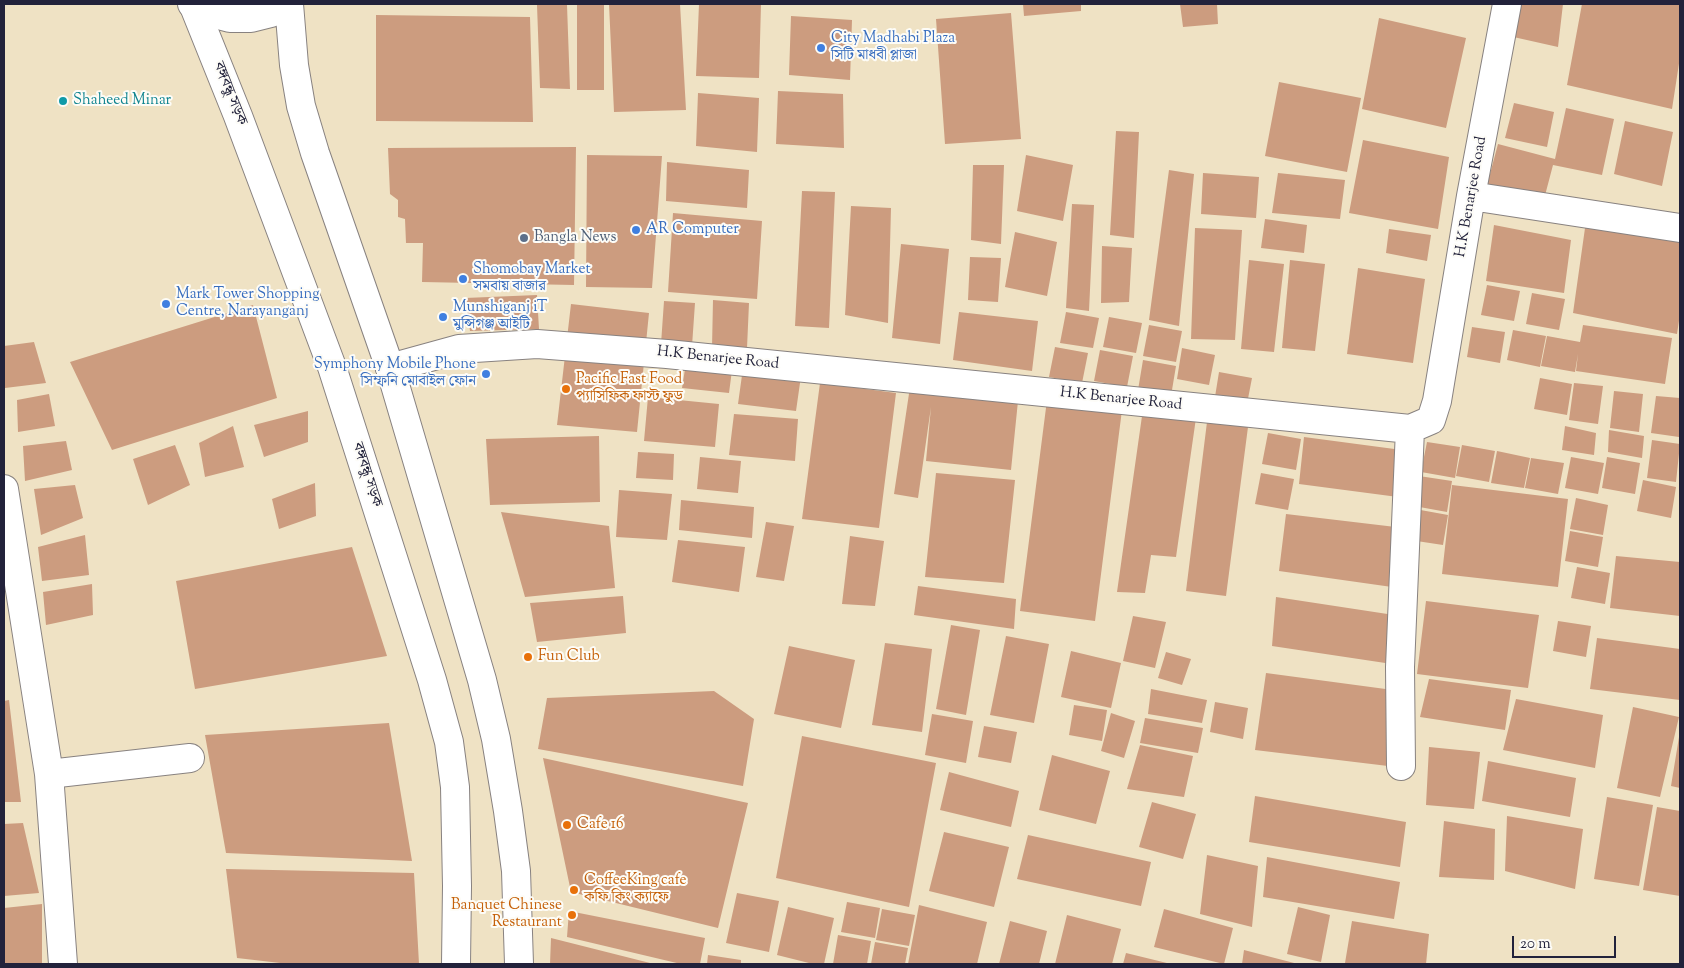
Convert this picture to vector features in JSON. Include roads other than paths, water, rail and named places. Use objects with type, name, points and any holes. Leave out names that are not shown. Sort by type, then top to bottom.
[{"type":"main road","points":[[193,4],[211,13],[230,18],[244,18],[271,13],[289,4],[294,65],[302,106],[315,153],[390,368],[482,680],[496,739],[516,871],[519,964]]},
{"type":"main road","name":"বঙ্গবন্ধু সড়ক","points":[[193,4],[238,116],[332,367],[449,742],[455,787],[456,964]]},
{"type":"main road","name":"H.K Benarjee Road","points":[[390,368],[459,349],[536,344],[668,354],[1410,429],[1431,420],[1437,401],[1471,196],[1508,4]]},
{"type":"main road","points":[[1471,196],[1680,228]]},
{"type":"main road","points":[[1401,766],[1400,667],[1410,429]]},
{"type":"main road","points":[[4,489],[49,774],[63,964]]},
{"type":"main road","points":[[49,774],[190,758]]},
{"type":"place","name":"City Madhabi Plaza সিটি মাধবী প্লাজা","points":[[821,48]]},
{"type":"place","name":"Shaheed Minar","points":[[63,101]]},
{"type":"place","name":"AR Computer","points":[[636,230]]},
{"type":"place","name":"Bangla News","points":[[524,238]]},
{"type":"place","name":"Shomobay Market সমবায় বাজার","points":[[463,279]]},
{"type":"place","name":"Mark Tower Shopping Centre, Narayanganj","points":[[166,304]]},
{"type":"place","name":"Munshiganj iT মুন্সিগঞ্জ আইটি","points":[[443,317]]},
{"type":"place","name":"Symphony Mobile Phone সিম্ফনি মোবাইল ফোন","points":[[486,374]]},
{"type":"place","name":"Pacific Fast Food প্যাসিফিক ফাস্ট ফুড","points":[[566,389]]},
{"type":"place","name":"Fun Club","points":[[528,657]]},
{"type":"place","name":"Cafe 16","points":[[567,825]]},
{"type":"place","name":"CoffeeKing cafe কফি কিং ক্যাফে","points":[[574,890]]},
{"type":"place","name":"Banquet Chinese Restaurant","points":[[572,915]]}]
